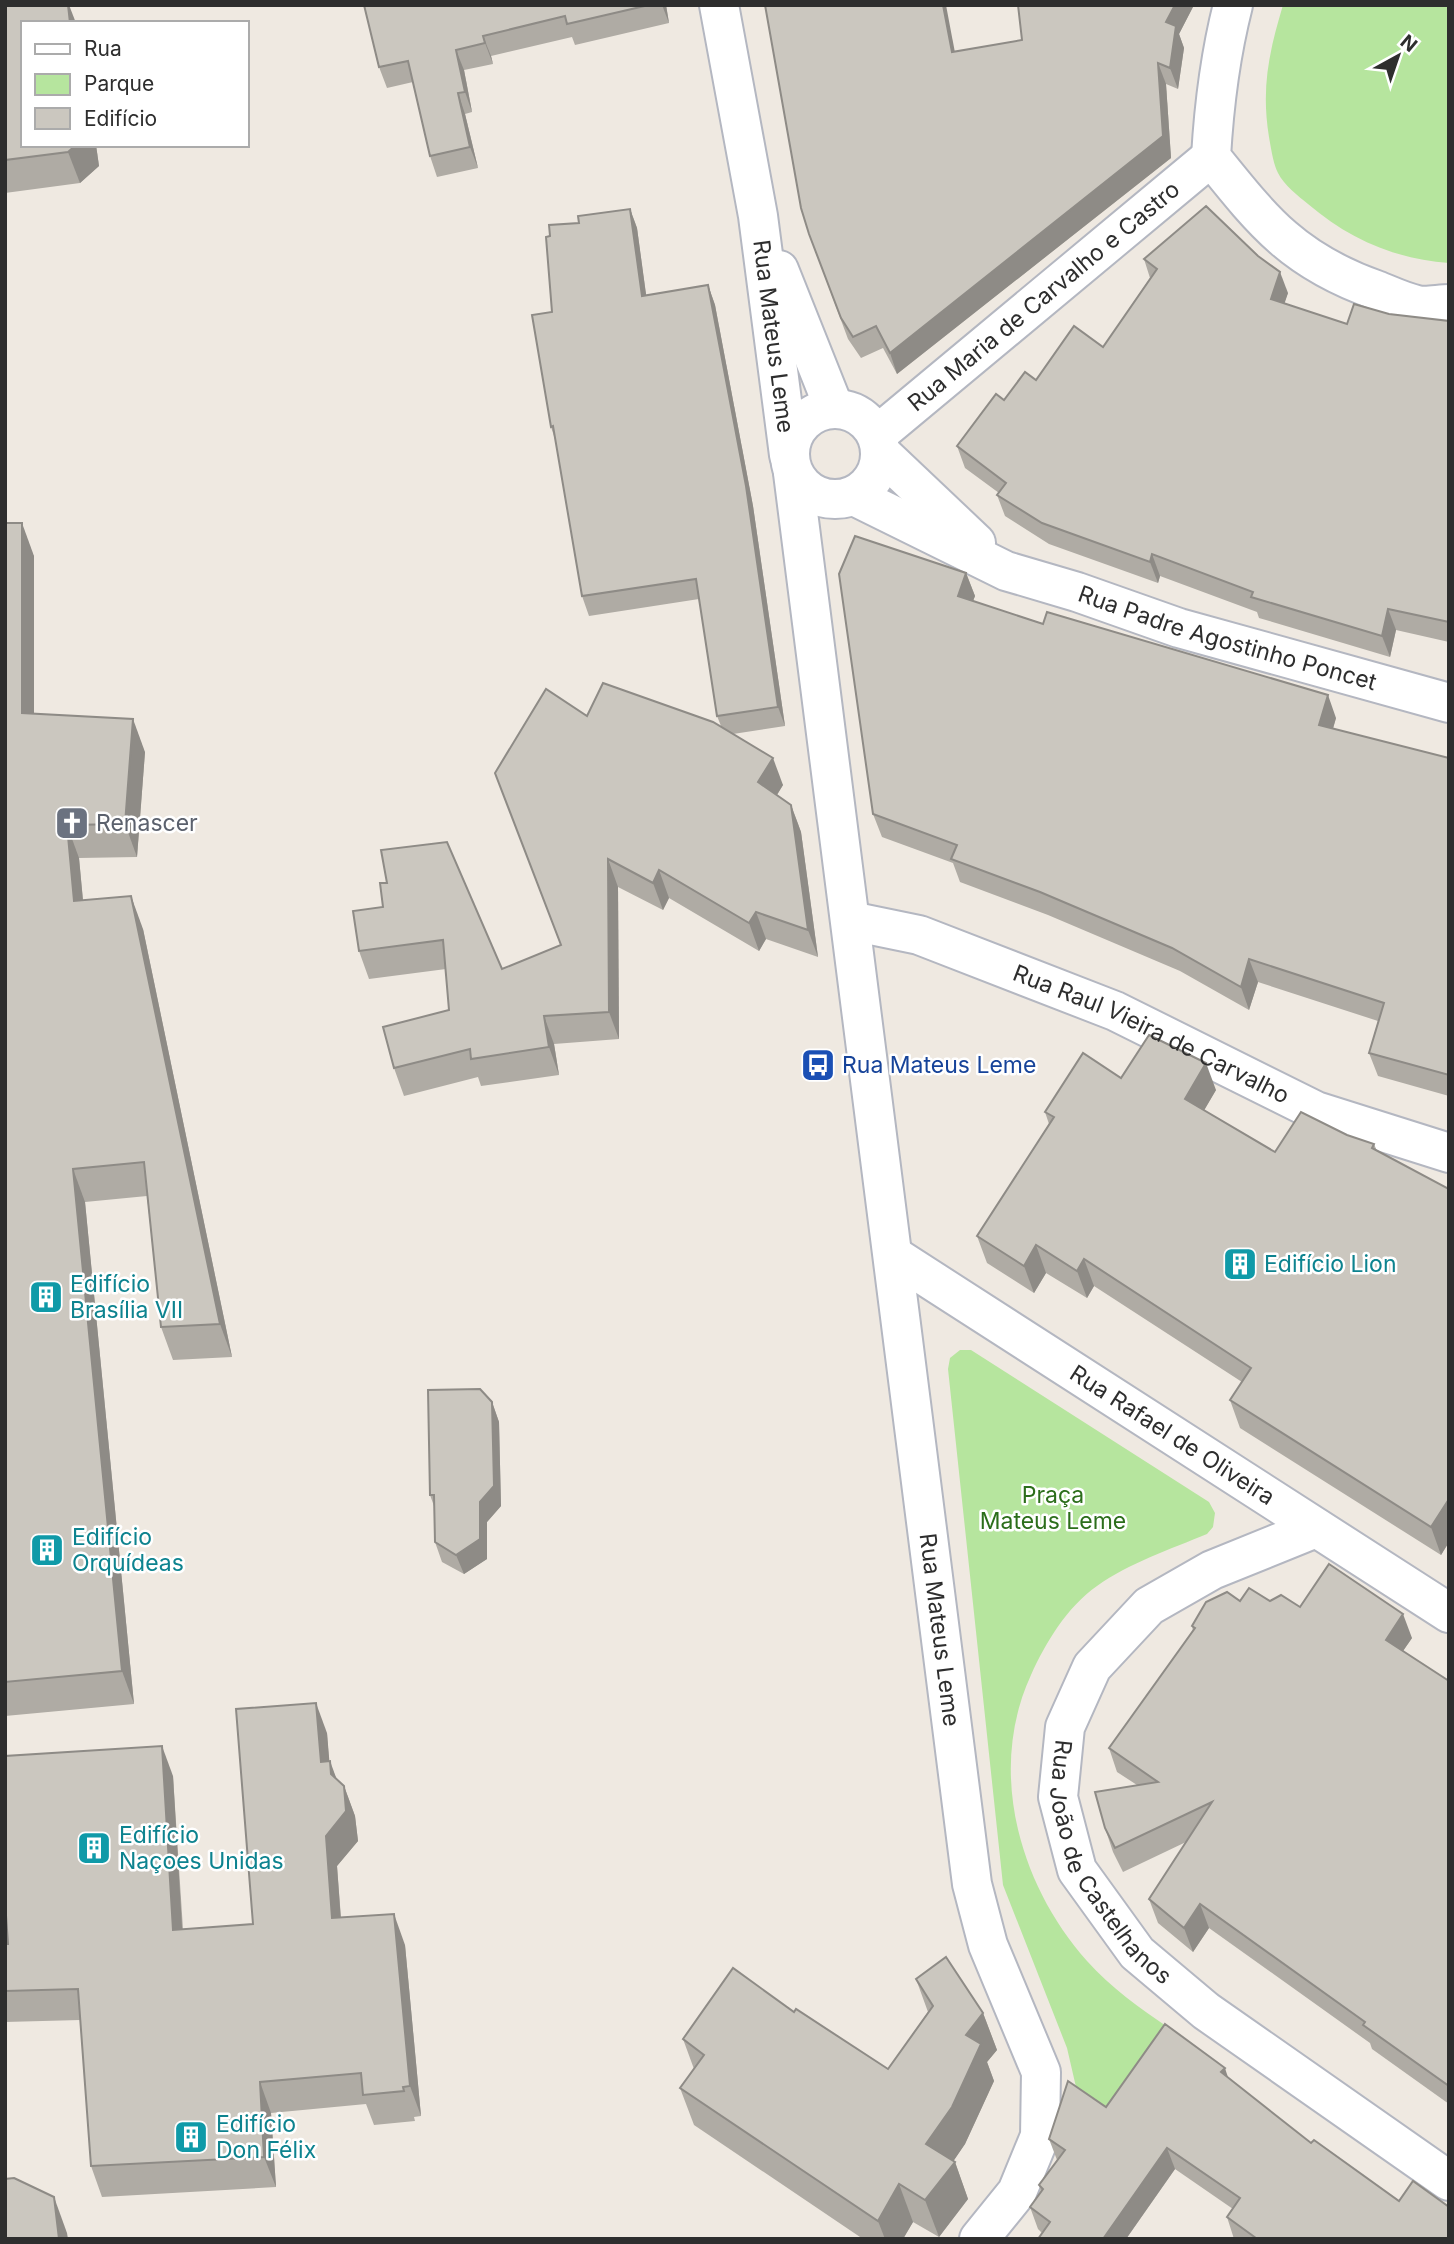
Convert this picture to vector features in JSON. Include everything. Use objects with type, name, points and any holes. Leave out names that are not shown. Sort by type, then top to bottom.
[{"type":"street","name":"Rua Mateus Leme","points":[[719,5],[758,216],[813,617],[972,1884],[988,1945],[1041,2072],[1040,2136],[1017,2192],[979,2239]]},
{"type":"street","points":[[1233,5],[1214,101],[1212,158],[1256,213],[1281,238],[1315,264],[1357,284],[1418,306],[1449,304]]},
{"type":"street","name":"Rua Maria de Carvalho e Castro","points":[[879,444],[1212,158]]},
{"type":"street","name":"Rua Mateus Leme","points":[[758,216],[834,408]]},
{"type":"street","points":[[834,408],[851,412],[866,421],[879,444],[878,470],[869,485],[845,498],[818,497],[803,487],[791,464],[792,438],[801,422],[816,412],[834,408]]},
{"type":"street","name":"Rua Padre Agostinho Poncet","points":[[879,444],[1006,571]]},
{"type":"street","name":"Rua Mateus Leme","points":[[813,617],[845,498]]},
{"type":"street","name":"Rua Padre Agostinho Poncet","points":[[845,498],[1006,571],[1077,592],[1179,628],[1449,703]]},
{"type":"street","name":"Rua Raul Vieira de Carvalho","points":[[851,921],[919,934],[1103,1006],[1315,1111],[1449,1153]]},
{"type":"street","name":"Rua Rafael de Oliveira","points":[[894,1256],[1449,1613]]},
{"type":"street","name":"Rua João de Castelhanos","points":[[1316,1528],[1212,1570],[1149,1606],[1093,1667],[1065,1727],[1058,1797],[1077,1870],[1137,1954],[1206,2011],[1449,2181]]},
{"type":"green space","points":[[1283,5],[1449,5],[1449,263],[1391,252],[1356,237],[1296,194],[1281,177],[1271,151],[1266,86],[1270,54]]},
{"type":"green space","name":"Praça Mateus Leme","points":[[960,1350],[971,1350],[1209,1502],[1215,1513],[1213,1527],[1207,1534],[1123,1570],[1097,1586],[1076,1604],[1043,1650],[1018,1711],[1012,1749],[1011,1787],[1017,1825],[1043,1898],[1063,1931],[1096,1971],[1169,2028],[1107,2111],[1076,2087],[1067,2048],[1003,1885],[948,1369],[950,1358]]},
{"type":"building","points":[[5,5],[68,5],[70,21],[21,21],[21,147],[74,147],[68,152],[5,160]]},
{"type":"building","points":[[364,5],[649,5],[567,24],[565,16],[483,36],[485,43],[456,50],[465,92],[458,93],[470,147],[430,156],[408,61],[379,67]]},
{"type":"building","points":[[765,5],[943,5],[952,52],[1022,40],[1018,5],[1175,5],[1166,22],[1176,26],[1170,68],[1158,63],[1163,136],[890,353],[876,326],[853,337],[841,318],[809,234],[801,208]]},
{"type":"building","points":[[1206,206],[1258,256],[1280,272],[1271,299],[1347,324],[1354,304],[1389,314],[1449,321],[1449,622],[1388,609],[1382,636],[1251,597],[1253,592],[1152,554],[1150,562],[1042,523],[997,495],[1006,483],[957,446],[996,394],[1004,400],[1025,372],[1036,380],[1074,326],[1103,347],[1157,269],[1144,259]]},
{"type":"building","points":[[630,209],[642,296],[708,285],[746,486],[778,707],[717,716],[696,579],[582,596],[532,315],[552,312],[546,237],[550,236],[549,225],[579,223],[578,216]]},
{"type":"building","points":[[5,523],[22,523],[22,713],[133,719],[125,824],[67,825],[74,901],[131,896],[220,1324],[161,1327],[144,1162],[73,1169],[122,1671],[5,1682]]},
{"type":"building","points":[[855,536],[966,573],[958,596],[1043,624],[1047,612],[1328,695],[1319,725],[1449,758],[1449,1075],[1369,1053],[1384,1003],[1249,959],[1241,987],[1172,948],[1040,892],[951,859],[957,845],[873,814],[839,574]]},
{"type":"building","points":[[603,683],[713,722],[773,758],[758,782],[791,805],[808,930],[756,912],[749,923],[659,870],[653,883],[608,859],[609,1012],[544,1016],[549,1047],[471,1059],[470,1049],[394,1068],[383,1027],[449,1010],[443,940],[359,951],[353,911],[383,907],[380,883],[387,883],[381,850],[447,842],[502,969],[561,945],[495,773],[546,689],[587,716]]},
{"type":"building","points":[[1149,1035],[1206,1063],[1185,1099],[1275,1152],[1301,1112],[1347,1135],[1374,1144],[1372,1148],[1449,1189],[1449,1499],[1431,1527],[1230,1400],[1251,1368],[1084,1259],[1077,1271],[1036,1245],[1024,1266],[977,1236],[1054,1117],[1045,1112],[1083,1053],[1121,1078]]},
{"type":"building","points":[[480,1389],[492,1402],[494,1486],[480,1502],[480,1539],[456,1555],[435,1542],[434,1495],[430,1495],[428,1390]]},
{"type":"building","points":[[1329,1564],[1403,1614],[1386,1640],[1449,1681],[1449,2086],[1363,2025],[1365,2022],[1200,1904],[1184,1928],[1149,1899],[1212,1802],[1115,1848],[1105,1828],[1095,1792],[1158,1782],[1109,1748],[1195,1628],[1192,1626],[1206,1602],[1227,1592],[1240,1601],[1249,1588],[1270,1601],[1281,1595],[1300,1607]]},
{"type":"building","points":[[316,1703],[321,1762],[330,1761],[331,1774],[344,1786],[346,1811],[326,1836],[332,1918],[394,1914],[410,2086],[403,2087],[404,2091],[363,2095],[361,2073],[260,2082],[264,2157],[91,2166],[78,1989],[5,1991],[5,1944],[8,1944],[5,1901],[5,1756],[162,1746],[173,1930],[253,1924],[236,1709]]},
{"type":"building","points":[[946,1957],[983,2013],[966,2035],[981,2044],[952,2107],[926,2144],[955,2162],[925,2200],[899,2184],[878,2221],[680,2088],[704,2055],[683,2039],[733,1968],[794,2012],[796,2009],[888,2069],[933,2006],[916,1979]]},
{"type":"building","points":[[1165,2024],[1225,2068],[1221,2072],[1311,2143],[1314,2140],[1399,2201],[1413,2181],[1449,2207],[1449,2239],[1255,2239],[1227,2217],[1240,2198],[1167,2148],[1103,2239],[1038,2239],[1050,2222],[1030,2207],[1043,2189],[1039,2185],[1065,2150],[1049,2139],[1068,2081],[1106,2107]]},
{"type":"building","points":[[14,2178],[54,2197],[59,2239],[5,2239],[5,2179]]},
{"type":"place","name":"Renascer","points":[[72,823]]},
{"type":"place","name":"Rua Mateus Leme","points":[[818,1065]]},
{"type":"place","name":"Edifício Lion","points":[[1240,1264]]},
{"type":"place","name":"Edifício Brasília VII","points":[[46,1297]]},
{"type":"place","name":"Edifício Orquídeas","points":[[47,1550]]},
{"type":"place","name":"Edifício Naçoes Unidas","points":[[94,1848]]},
{"type":"place","name":"Edifício Don Félix","points":[[191,2137]]}]
